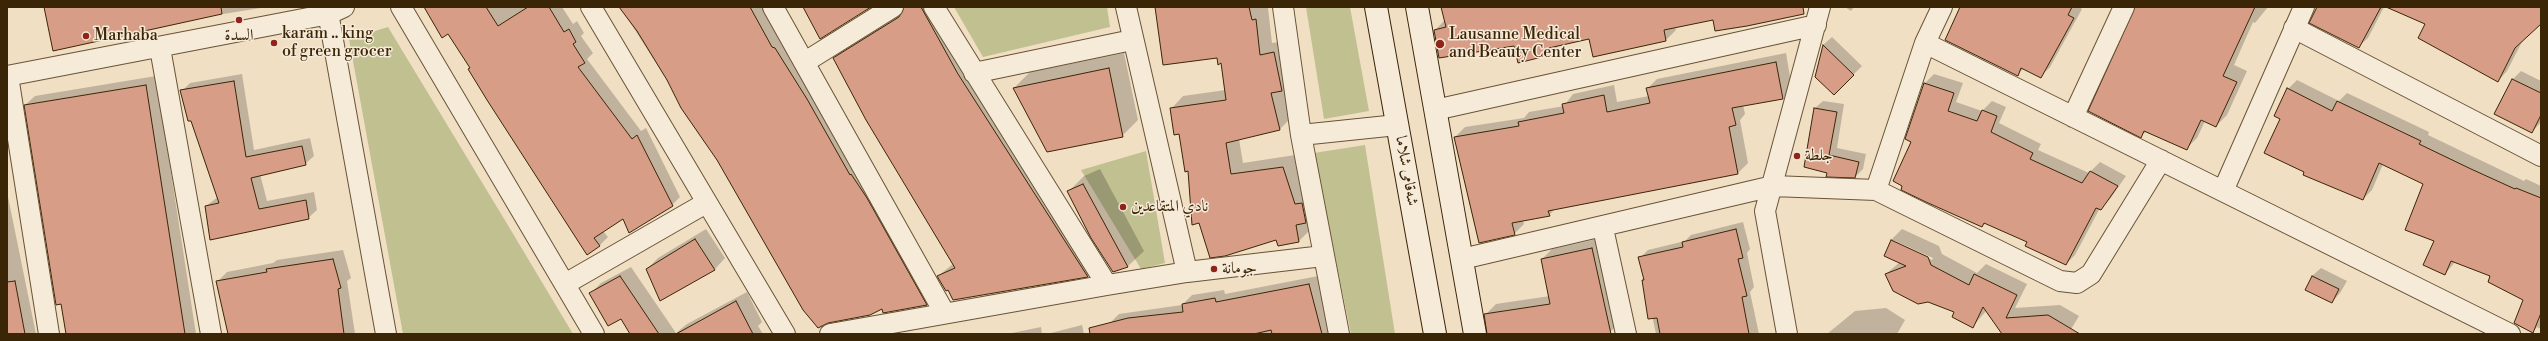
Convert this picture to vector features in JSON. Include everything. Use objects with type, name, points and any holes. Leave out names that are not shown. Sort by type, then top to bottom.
[{"type":"main road","name":"شەقامی شلاما","points":[[1376,7],[1435,334]]},
{"type":"main road","points":[[1417,7],[1475,334]]},
{"type":"street","points":[[401,7],[594,334]]},
{"type":"street","points":[[591,7],[785,334]]},
{"type":"street","points":[[773,7],[944,312]]},
{"type":"street","points":[[805,62],[893,7]]},
{"type":"street","points":[[934,7],[1107,285]]},
{"type":"street","points":[[1126,7],[1132,40],[1187,272]]},
{"type":"street","points":[[1283,7],[1301,136],[1339,334]]},
{"type":"street","points":[[1876,190],[1925,43],[1942,7]]},
{"type":"street","points":[[2073,117],[2124,7]]},
{"type":"street","points":[[2223,191],[2304,7]]},
{"type":"street","points":[[49,334],[7,76],[160,48],[333,9],[386,334]]},
{"type":"street","points":[[1435,110],[1818,16],[1774,186],[1765,211],[1787,334]]},
{"type":"street","points":[[2294,28],[2541,156]]},
{"type":"street","points":[[974,73],[1132,40]]},
{"type":"street","points":[[1925,43],[2510,334]]},
{"type":"street","points":[[160,48],[211,334]]},
{"type":"street","points":[[1301,136],[1397,124]]},
{"type":"street","points":[[1462,259],[1603,228],[1774,186],[1876,190],[2060,281],[2077,283],[2091,274],[2161,160]]},
{"type":"street","points":[[565,284],[706,203]]},
{"type":"street","points":[[1603,228],[1626,334]]},
{"type":"street","points":[[830,334],[944,312],[1187,272],[1323,256]]},
{"type":"green space","points":[[954,7],[1107,7],[1110,27],[983,57]]},
{"type":"green space","points":[[1306,7],[1350,7],[1369,111],[1324,119]]},
{"type":"green space","points":[[388,27],[573,334],[403,334],[349,39]]},
{"type":"green space","points":[[1365,145],[1395,334],[1351,334],[1314,153]]},
{"type":"green space","points":[[1146,151],[1165,263],[1141,269],[1081,170]]},
{"type":"building","name":"Marhaba","points":[[44,7],[221,7],[222,14],[53,51]]},
{"type":"building","points":[[424,7],[486,7],[498,26],[528,7],[549,7],[564,32],[569,29],[576,42],[573,44],[585,63],[578,67],[632,139],[637,135],[673,206],[629,233],[623,219],[594,238],[600,246],[587,255],[487,100],[468,69],[470,68],[448,34],[442,38]]},
{"type":"building","points":[[619,7],[750,7],[772,47],[775,48],[807,99],[850,175],[851,174],[867,198],[927,305],[883,313],[882,309],[870,315],[828,323],[818,328],[803,310],[717,160],[681,108],[667,80],[637,31]]},
{"type":"building","points":[[803,7],[871,7],[820,39]]},
{"type":"building","points":[[904,7],[921,7],[958,74],[1088,277],[953,300],[948,290],[946,291],[937,276],[955,268],[866,120],[833,58],[899,17]]},
{"type":"building","points":[[1155,7],[1249,7],[1252,20],[1256,19],[1260,55],[1274,52],[1282,91],[1271,93],[1280,130],[1226,143],[1231,174],[1283,167],[1295,204],[1302,203],[1306,223],[1296,225],[1299,242],[1278,246],[1276,240],[1225,256],[1210,258],[1199,223],[1192,225],[1188,171],[1185,172],[1179,134],[1174,135],[1170,108],[1226,100],[1221,63],[1218,65],[1217,58],[1163,65]]},
{"type":"building","points":[[1441,7],[1803,7],[1804,14],[1715,31],[1713,20],[1664,30],[1666,41],[1593,57],[1589,39],[1549,48],[1550,55],[1518,63],[1514,46],[1439,58],[1434,30],[1446,27]]},
{"type":"building","points":[[1960,7],[2072,7],[2068,15],[2074,18],[2041,78],[2021,68],[2018,76],[1945,40]]},
{"type":"building","points":[[2135,7],[2255,7],[2223,76],[2237,82],[2216,127],[2201,120],[2187,150],[2144,131],[2141,138],[2088,111]]},
{"type":"building","points":[[2317,7],[2381,7],[2359,48],[2309,23]]},
{"type":"building","points":[[2386,7],[2541,7],[2541,24],[2515,48],[2498,82],[2418,38],[2425,24]]},
{"type":"building","points":[[1823,45],[1854,75],[1834,95],[1815,77]]},
{"type":"building","points":[[1776,62],[1783,99],[1732,108],[1736,125],[1729,127],[1738,174],[1548,211],[1550,216],[1512,223],[1515,235],[1479,243],[1454,137],[1519,126],[1518,122],[1564,113],[1562,104],[1604,95],[1607,112],[1650,103],[1646,88]]},
{"type":"building","points":[[1109,68],[1123,137],[1047,152],[1013,88]]},
{"type":"building","points":[[2512,79],[2541,93],[2541,115],[2532,133],[2494,114]]},
{"type":"building","points":[[234,81],[246,157],[302,146],[306,165],[251,178],[259,209],[306,200],[309,219],[210,240],[205,206],[219,203],[191,121],[188,121],[180,90]]},
{"type":"building","points":[[1924,83],[1954,93],[1948,111],[1977,121],[1982,110],[1997,116],[1991,132],[2033,153],[2030,159],[2082,183],[2090,171],[2118,186],[2101,210],[2096,208],[2066,265],[2025,246],[2027,242],[1984,223],[1982,227],[1901,190],[1902,186],[1893,181],[1911,142],[1905,139]]},
{"type":"building","points":[[146,85],[185,334],[66,334],[61,304],[56,305],[24,105]]},
{"type":"building","points":[[2287,88],[2332,111],[2337,101],[2421,141],[2419,144],[2471,169],[2515,189],[2516,188],[2541,198],[2541,313],[2533,333],[2514,323],[2523,300],[2488,282],[2490,276],[2451,261],[2445,275],[2423,265],[2434,241],[2405,230],[2423,184],[2379,163],[2363,200],[2303,175],[2304,172],[2264,153],[2280,119],[2274,116]]},
{"type":"building","points":[[1814,108],[1837,112],[1829,155],[1859,162],[1855,178],[1826,177],[1827,173],[1804,167]]},
{"type":"building","points":[[1083,184],[1128,267],[1113,272],[1091,238],[1067,191]]},
{"type":"building","points":[[1736,229],[1743,258],[1738,259],[1747,296],[1742,297],[1749,334],[1660,334],[1657,318],[1648,319],[1642,280],[1644,280],[1638,257],[1683,247],[1682,242]]},
{"type":"building","points":[[695,239],[715,270],[660,301],[646,269]]},
{"type":"building","points":[[1891,240],[1928,257],[1931,265],[1969,285],[1974,274],[2017,295],[2006,318],[2048,315],[2080,334],[2002,334],[1983,307],[1973,328],[1952,317],[1954,312],[1928,302],[1918,304],[1893,291],[1885,274],[1906,266],[1884,256]]},
{"type":"building","points":[[1592,248],[1611,334],[1487,334],[1484,314],[1550,304],[1541,259]]},
{"type":"building","points":[[333,259],[341,288],[338,289],[344,334],[228,334],[216,281],[267,272],[266,269]]},
{"type":"building","points":[[620,276],[659,334],[630,334],[621,319],[608,326],[589,293]]},
{"type":"building","points":[[2312,276],[2339,289],[2332,303],[2305,290]]},
{"type":"building","points":[[15,281],[25,334],[7,334],[7,282]]},
{"type":"building","points":[[1309,284],[1322,334],[1272,334],[1271,330],[1254,334],[1090,334],[1089,328],[1128,318],[1183,312],[1182,304],[1215,298],[1216,302]]},
{"type":"building","points":[[736,301],[753,334],[676,334]]},
{"type":"place","name":"السدة","points":[[239,20]]},
{"type":"place","name":"Marhaba","points":[[86,36]]},
{"type":"place","name":"karam .. king of green grocer","points":[[274,43]]},
{"type":"place","name":"Lausanne Medical and Beauty Center","points":[[1440,44]]},
{"type":"place","name":"جلطة","points":[[1797,156]]},
{"type":"place","name":"نادي المتقاعدین","points":[[1123,207]]},
{"type":"place","name":"جومانة","points":[[1214,269]]}]
